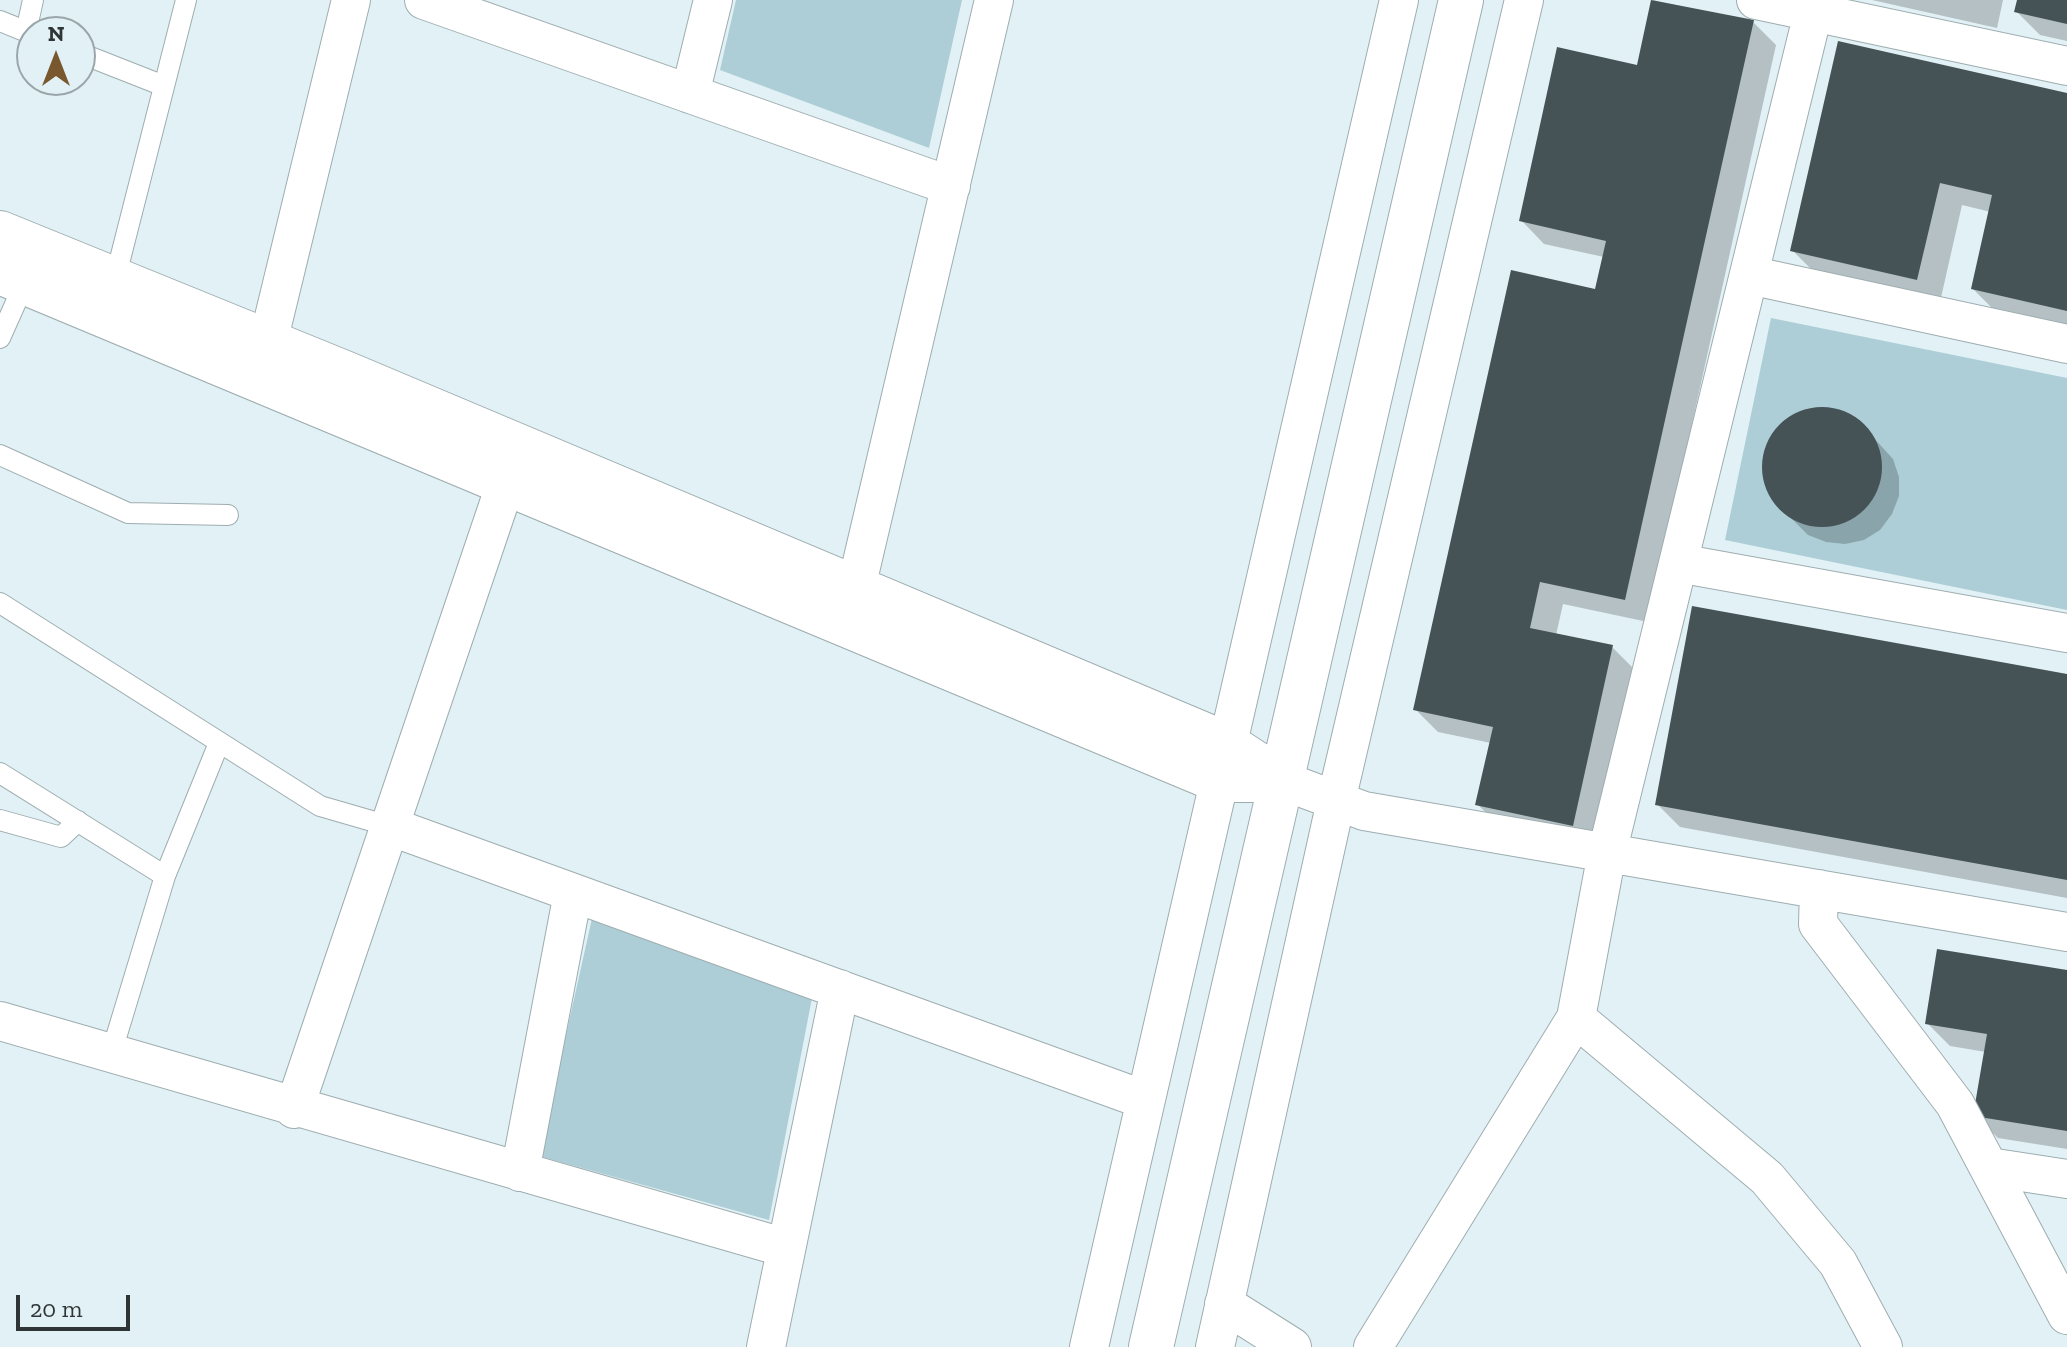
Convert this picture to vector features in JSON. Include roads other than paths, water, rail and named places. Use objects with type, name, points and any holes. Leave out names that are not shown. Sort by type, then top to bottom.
[{"type":"street","points":[[268,342],[351,0]]},
{"type":"street","points":[[424,0],[951,186]]},
{"type":"street","points":[[690,94],[713,0]]},
{"type":"street","points":[[856,588],[994,0]]},
{"type":"street","points":[[1089,1347],[1399,0]]},
{"type":"street","points":[[1151,1347],[1461,0]]},
{"type":"street","points":[[1215,1347],[1336,801],[1524,0]]},
{"type":"street","points":[[1756,0],[2067,66]]},
{"type":"street","points":[[1373,1347],[1576,1018],[1607,853],[1813,13]]},
{"type":"street","points":[[0,233],[268,342],[512,464],[1222,762],[1364,811],[2067,932]]},
{"type":"street","points":[[1749,275],[2067,344]]},
{"type":"street","points":[[13,277],[512,464],[856,588],[1222,762]]},
{"type":"street","points":[[294,1109],[512,464]]},
{"type":"street","points":[[1678,563],[2067,633]]},
{"type":"street","points":[[389,826],[1145,1100]]},
{"type":"street","points":[[1819,889],[1818,924],[1955,1104],[2067,1315]]},
{"type":"street","points":[[520,1172],[573,893]]},
{"type":"street","points":[[766,1347],[840,989]]},
{"type":"street","points":[[1576,1018],[1767,1178],[1838,1263],[1883,1347]]},
{"type":"street","points":[[0,1021],[294,1109],[786,1248]]},
{"type":"street","points":[[1989,1167],[2067,1179]]},
{"type":"street","points":[[1224,1304],[1292,1347]]},
{"type":"lane","points":[[115,279],[186,0]]},
{"type":"lane","points":[[96,59],[164,86]]},
{"type":"lane","points":[[0,338],[13,277]]},
{"type":"lane","points":[[0,455],[128,513],[228,515]]},
{"type":"lane","points":[[0,603],[320,806],[389,826]]},
{"type":"lane","points":[[111,1054],[165,876],[219,743]]},
{"type":"lane","points":[[0,773],[165,876]]},
{"type":"lane","points":[[0,820],[61,837],[78,821]]}]
